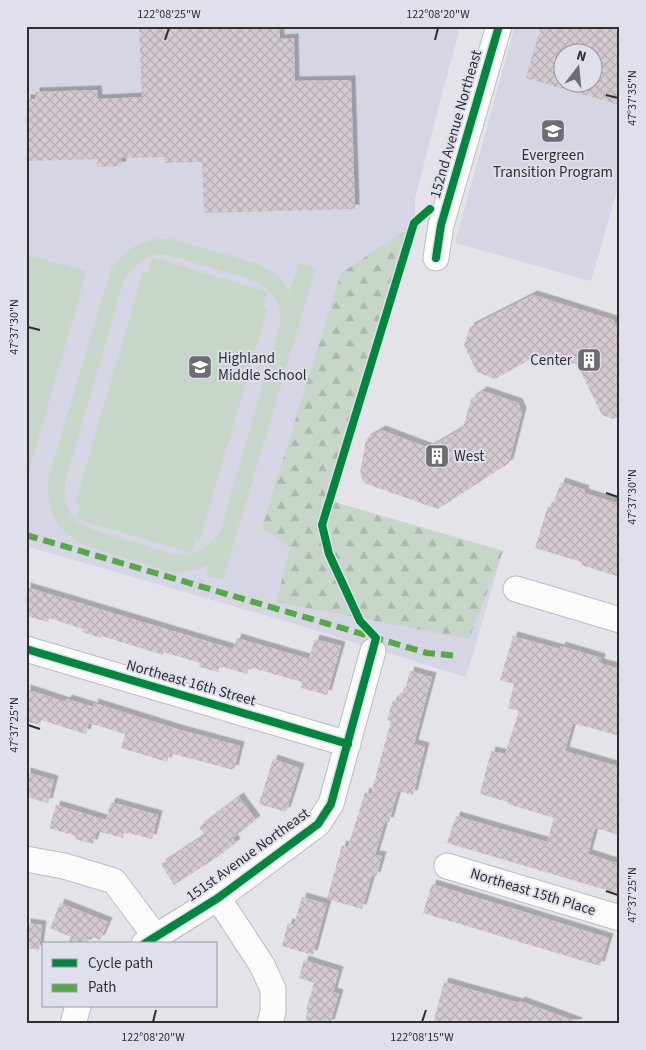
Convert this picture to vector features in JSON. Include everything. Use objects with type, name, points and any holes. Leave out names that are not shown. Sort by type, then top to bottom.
[{"type":"street","name":"152nd Avenue Northeast","points":[[436,258],[441,225],[498,26]]},
{"type":"street","points":[[516,589],[620,620]]},
{"type":"street","name":"Northeast 16th Street","points":[[26,649],[348,744]]},
{"type":"street","name":"151st Avenue Northeast","points":[[150,940],[218,898],[318,824],[331,804],[374,651]]},
{"type":"street","points":[[26,859],[64,866],[114,881],[150,940]]},
{"type":"street","name":"Northeast 15th Place","points":[[446,866],[620,918]]},
{"type":"street","points":[[218,898],[262,965],[273,989],[273,1011],[270,1024]]},
{"type":"street","points":[[73,1024],[77,1008]]},
{"type":"shaded area","name":"Highland Middle School","points":[[26,26],[460,26],[415,198],[415,231],[334,502],[503,551],[466,677],[295,624],[26,546]]},
{"type":"shaded area","name":"Evergreen Transition Program","points":[[515,26],[620,26],[620,180],[591,281],[455,243]]},
{"type":"green space","points":[[415,231],[334,502],[503,551],[469,639],[276,602],[290,548],[262,527],[341,273],[403,232]]},
{"type":"green space","points":[[171,239],[258,264],[276,274],[290,291],[299,263],[316,268],[223,580],[206,576],[209,564],[191,571],[172,572],[82,543],[60,527],[49,501],[48,480],[111,269],[125,252],[149,241]],"holes":[[[156,255],[168,255],[256,281],[273,296],[280,313],[279,329],[220,532],[209,544],[199,551],[179,555],[95,531],[85,526],[71,514],[65,493],[66,479],[123,283],[129,273],[141,262]]]},
{"type":"green space","points":[[26,254],[87,271],[26,482]]},
{"type":"green space","points":[[152,257],[268,292],[264,307],[268,308],[200,539],[196,538],[192,553],[76,519],[80,504],[75,503],[143,272],[148,273]]},
{"type":"building","points":[[139,26],[279,26],[280,39],[294,38],[295,81],[351,80],[355,209],[204,213],[202,162],[164,163],[164,157],[121,158],[122,166],[97,167],[97,159],[26,161],[26,99],[35,99],[35,92],[97,90],[98,99],[142,97]]},
{"type":"building","name":"Evergreen Transition Program","points":[[541,26],[608,26],[620,30],[620,105],[575,92],[604,92],[604,42],[554,42],[554,86],[526,78]]},
{"type":"building","name":"Center","points":[[533,295],[613,320],[620,332],[620,417],[613,419],[602,415],[577,364],[538,355],[495,379],[477,372],[464,345],[470,327]]},
{"type":"building","name":"West","points":[[483,391],[518,403],[522,412],[509,463],[438,509],[364,483],[360,474],[366,439],[381,430],[429,448],[463,428],[471,399]]},
{"type":"building","points":[[561,482],[585,490],[584,493],[620,504],[620,577],[581,565],[582,562],[535,548],[548,506],[552,507]]},
{"type":"building","points":[[26,587],[233,649],[237,638],[309,659],[315,639],[341,646],[327,695],[301,688],[302,682],[249,667],[247,674],[220,666],[218,672],[199,667],[200,663],[163,652],[163,655],[102,636],[101,638],[82,632],[83,629],[49,618],[48,622],[26,616]]},
{"type":"building","points":[[513,636],[560,649],[561,646],[601,658],[600,663],[620,669],[620,736],[573,723],[565,751],[620,767],[620,835],[595,828],[588,854],[620,864],[620,894],[447,843],[456,816],[547,842],[554,818],[480,794],[491,751],[505,754],[519,711],[508,708],[514,684],[500,680]]},
{"type":"building","points":[[410,671],[432,677],[414,744],[425,747],[413,795],[398,791],[389,822],[385,821],[375,855],[382,856],[376,877],[372,875],[362,909],[327,899],[342,845],[348,847],[365,792],[371,794],[391,721],[387,720],[393,700],[398,701],[400,692],[404,694]]},
{"type":"building","points":[[26,689],[66,702],[67,699],[93,707],[94,703],[240,746],[234,770],[170,753],[167,762],[121,748],[125,734],[89,723],[86,734],[41,720],[40,725],[26,721]]},
{"type":"building","points":[[273,759],[300,768],[286,812],[259,804]]},
{"type":"building","points":[[26,772],[54,780],[48,803],[26,797]]},
{"type":"building","points":[[239,797],[256,820],[233,838],[236,843],[174,885],[161,864],[205,835],[199,827]]},
{"type":"building","points":[[111,802],[158,815],[152,839],[124,832],[123,838],[97,831],[93,844],[75,839],[76,836],[49,828],[56,805],[106,820]]},
{"type":"building","points":[[432,884],[609,938],[600,966],[423,913]]},
{"type":"building","points":[[302,897],[327,904],[313,955],[282,946],[288,923],[294,925]]},
{"type":"building","points":[[60,903],[108,922],[100,940],[90,936],[88,942],[69,942],[71,937],[50,928]]},
{"type":"building","points":[[26,923],[42,925],[39,950],[26,948]]},
{"type":"building","points":[[304,960],[339,971],[333,992],[339,994],[330,1024],[304,1024],[314,983],[299,978]]},
{"type":"building","points":[[444,982],[519,1003],[520,1001],[578,1022],[577,1024],[433,1024]]},
{"type":"marked path","points":[[26,535],[427,653],[458,656]]},
{"type":"cycle path","points":[[436,258],[441,225],[499,26]]},
{"type":"cycle path","points":[[147,942],[218,898],[318,824],[331,804],[376,638],[360,621],[329,554],[322,525],[414,223],[430,209]]},
{"type":"cycle path","points":[[26,649],[348,744]]},
{"type":"place","name":"Evergreen Transition Program","points":[[553,131]]},
{"type":"place","name":"Center","points":[[589,360]]},
{"type":"place","name":"Highland Middle School","points":[[200,367]]},
{"type":"place","name":"West","points":[[437,456]]}]
